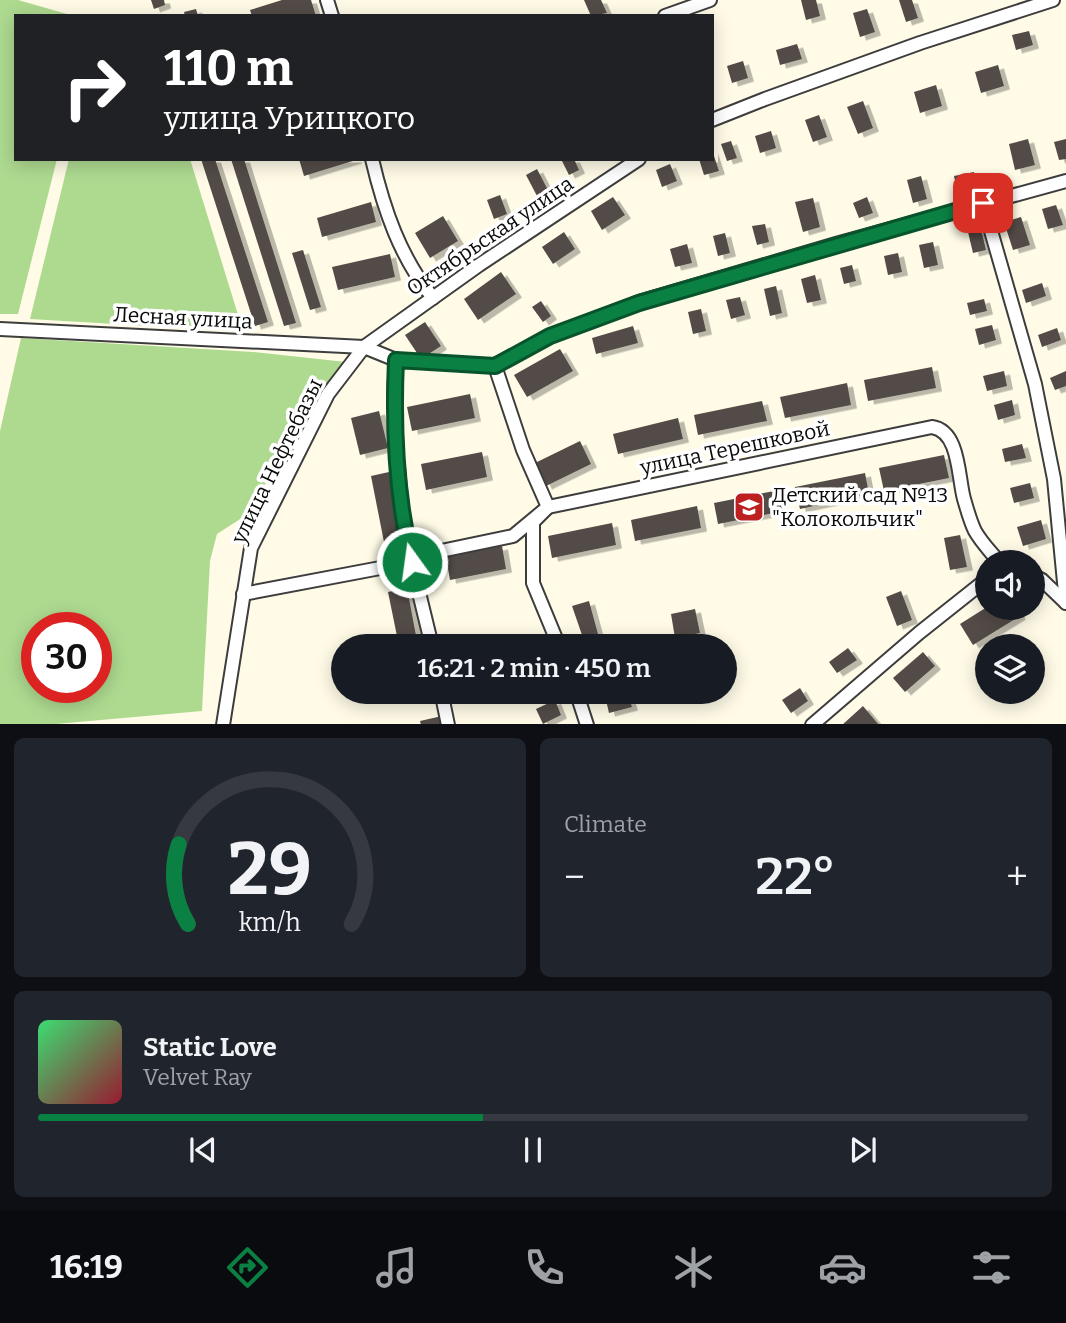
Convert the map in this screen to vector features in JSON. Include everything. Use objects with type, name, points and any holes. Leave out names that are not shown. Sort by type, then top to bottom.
[{"type":"street","points":[[671,14],[710,0]]},
{"type":"street","points":[[714,119],[920,43],[1053,0]]},
{"type":"street","points":[[372,161],[381,195],[399,245],[418,279],[433,298]]},
{"type":"street","name":"Октябрьская улица","points":[[364,347],[480,265],[636,161]]},
{"type":"street","points":[[554,634],[533,583],[533,522],[548,507],[523,450],[495,366],[550,336],[639,303],[1066,181]]},
{"type":"street","points":[[983,203],[1035,384],[1054,479],[1066,603]]},
{"type":"street","name":"Лесная улица","points":[[0,329],[364,347],[396,360],[495,366]]},
{"type":"street","name":"улица Нефтебазы","points":[[223,724],[251,548],[328,394],[364,347]]},
{"type":"street","points":[[396,360],[394,398],[404,531],[429,634]]},
{"type":"street","name":"улица Терешковой","points":[[418,583],[441,551],[513,536],[548,507],[932,427],[940,428],[955,453],[964,499],[975,532],[989,550]]},
{"type":"street","points":[[243,594],[412,562]]},
{"type":"street","points":[[1045,583],[1066,603]]},
{"type":"street","points":[[812,724],[975,589]]},
{"type":"street","points":[[444,704],[448,724]]},
{"type":"street","points":[[580,704],[587,724]]},
{"type":"green space","points":[[0,0],[18,0],[67,14],[14,14],[14,161],[56,161],[18,314],[0,314]]},
{"type":"green space","points":[[69,161],[191,161],[239,318],[234,331],[30,319]]},
{"type":"green space","points":[[21,338],[253,352],[346,362],[290,435],[251,512],[217,534],[210,561],[202,711],[56,724],[0,724],[0,431]]},
{"type":"building","points":[[151,0],[164,0],[165,5],[154,9]]},
{"type":"building","points":[[282,0],[311,0],[315,14],[251,14],[250,10]]},
{"type":"building","points":[[584,0],[601,0],[607,13],[590,14]]},
{"type":"building","points":[[801,0],[816,0],[820,16],[806,20]]},
{"type":"building","points":[[899,0],[912,0],[918,18],[906,22]]},
{"type":"building","points":[[196,9],[197,14],[184,14]]},
{"type":"building","points":[[867,9],[875,32],[860,37],[853,13]]},
{"type":"building","points":[[1029,31],[1033,45],[1016,50],[1012,35]]},
{"type":"building","points":[[797,44],[802,59],[780,65],[776,50]]},
{"type":"building","points":[[743,61],[748,78],[732,83],[727,66]]},
{"type":"building","points":[[998,65],[1004,86],[981,93],[975,72]]},
{"type":"building","points":[[936,85],[942,106],[920,113],[914,92]]},
{"type":"building","points":[[863,101],[873,128],[858,134],[847,107]]},
{"type":"building","points":[[819,115],[827,137],[813,142],[805,120]]},
{"type":"building","points":[[771,131],[776,148],[760,153],[755,136]]},
{"type":"building","points":[[1028,139],[1035,165],[1015,170],[1009,144]]},
{"type":"building","points":[[1066,139],[1066,159],[1059,160],[1054,142]]},
{"type":"building","points":[[731,141],[737,158],[727,161],[721,144]]},
{"type":"building","points":[[714,156],[719,171],[704,175],[700,161],[714,161]]},
{"type":"building","points":[[202,161],[216,161],[268,322],[255,326]]},
{"type":"building","points":[[232,161],[245,161],[296,323],[284,326]]},
{"type":"building","points":[[300,161],[353,161],[304,176]]},
{"type":"building","points":[[562,161],[575,161],[579,170],[569,175]]},
{"type":"building","points":[[670,164],[677,181],[662,187],[656,170]]},
{"type":"building","points":[[537,169],[548,190],[537,196],[526,175]]},
{"type":"building","points":[[974,172],[977,186],[957,190],[954,176]]},
{"type":"building","points":[[921,176],[927,199],[913,203],[907,180]]},
{"type":"building","points":[[500,195],[507,214],[494,219],[487,200]]},
{"type":"building","points":[[613,197],[625,215],[602,230],[591,211]]},
{"type":"building","points":[[867,197],[873,213],[859,218],[853,203]]},
{"type":"building","points":[[813,198],[820,227],[803,232],[795,202]]},
{"type":"building","points":[[371,202],[376,222],[322,237],[317,218]]},
{"type":"building","points":[[1056,205],[1063,225],[1048,229],[1042,209]]},
{"type":"building","points":[[443,216],[458,241],[430,258],[415,233]]},
{"type":"building","points":[[1021,217],[1030,245],[1013,250],[1004,222]]},
{"type":"building","points":[[765,224],[769,242],[757,245],[752,226]]},
{"type":"building","points":[[981,229],[986,250],[973,253],[968,232]]},
{"type":"building","points":[[564,232],[575,249],[553,264],[542,247]]},
{"type":"building","points":[[725,233],[730,253],[718,256],[713,236]]},
{"type":"building","points":[[933,242],[938,265],[924,268],[919,245]]},
{"type":"building","points":[[687,244],[692,263],[675,267],[670,249]]},
{"type":"building","points":[[303,250],[321,307],[310,310],[292,253]]},
{"type":"building","points":[[898,253],[902,272],[888,275],[884,256]]},
{"type":"building","points":[[390,254],[395,277],[338,290],[332,267]]},
{"type":"building","points":[[852,265],[856,281],[844,284],[840,268]]},
{"type":"building","points":[[501,272],[516,294],[478,320],[464,299]]},
{"type":"building","points":[[815,275],[821,300],[807,303],[801,279]]},
{"type":"building","points":[[1042,283],[1046,296],[1026,303],[1022,290]]},
{"type":"building","points":[[776,286],[782,313],[770,316],[764,289]]},
{"type":"building","points":[[740,297],[745,315],[731,319],[726,300]]},
{"type":"building","points":[[984,299],[987,311],[970,315],[967,303]]},
{"type":"building","points":[[541,301],[551,316],[543,322],[532,307]]},
{"type":"building","points":[[701,309],[706,331],[693,334],[688,312]]},
{"type":"building","points":[[425,322],[441,346],[421,359],[405,335]]},
{"type":"building","points":[[992,325],[996,340],[979,345],[975,329]]},
{"type":"building","points":[[633,326],[638,343],[596,354],[592,338]]},
{"type":"building","points":[[1057,328],[1061,340],[1042,347],[1038,335]]},
{"type":"building","points":[[560,349],[573,371],[527,397],[514,375]]},
{"type":"building","points":[[932,367],[936,388],[868,401],[864,380]]},
{"type":"building","points":[[1004,371],[1007,386],[987,391],[983,376]]},
{"type":"building","points":[[1066,371],[1066,386],[1055,390],[1050,378]]},
{"type":"building","points":[[847,383],[851,405],[785,418],[780,397]]},
{"type":"building","points":[[470,394],[475,418],[412,431],[407,407]]},
{"type":"building","points":[[1012,400],[1015,415],[998,420],[994,405]]},
{"type":"building","points":[[762,401],[767,421],[698,435],[694,415]]},
{"type":"building","points":[[379,411],[388,448],[360,455],[351,418]]},
{"type":"building","points":[[678,418],[683,439],[618,454],[613,434]]},
{"type":"building","points":[[580,441],[591,464],[546,486],[535,463]]},
{"type":"building","points":[[1022,444],[1026,458],[1005,462],[1002,449]]},
{"type":"building","points":[[482,452],[487,477],[426,490],[421,464]]},
{"type":"building","points":[[944,455],[949,478],[884,491],[879,468]]},
{"type":"building","points":[[389,472],[403,538],[384,542],[371,476]]},
{"type":"building","points":[[865,473],[869,494],[800,509],[795,487]]},
{"type":"building","points":[[1030,483],[1034,498],[1014,503],[1010,488]]},
{"type":"building","name":"Детский сад №13 \"Колокольчик\"","points":[[779,490],[784,511],[718,524],[714,503]]},
{"type":"building","points":[[697,506],[701,528],[635,541],[631,520]]},
{"type":"building","points":[[1041,520],[1046,539],[1023,546],[1017,527]]},
{"type":"building","points":[[612,523],[616,545],[552,558],[548,536]]},
{"type":"building","points":[[960,535],[967,567],[950,570],[944,538]]},
{"type":"building","points":[[502,546],[506,569],[450,580],[446,557]]},
{"type":"building","points":[[407,588],[416,634],[397,634],[388,592]]},
{"type":"building","points":[[901,591],[912,620],[897,626],[886,597]]},
{"type":"building","points":[[589,601],[598,634],[582,634],[572,606]]},
{"type":"building","points":[[695,609],[700,633],[674,634],[671,614]]},
{"type":"building","points":[[975,615],[975,620],[1014,620],[991,634],[975,634],[973,645],[960,624]]},
{"type":"building","points":[[848,648],[857,660],[837,673],[829,662]]},
{"type":"building","points":[[923,652],[935,666],[905,692],[893,678]]},
{"type":"building","points":[[800,688],[808,701],[791,713],[782,700]]},
{"type":"building","points":[[547,704],[557,704],[561,715],[543,724],[536,709]]},
{"type":"building","points":[[607,704],[631,704],[632,707],[609,713]]},
{"type":"building","points":[[863,706],[878,724],[843,724]]},
{"type":"building","points":[[442,716],[443,724],[421,724],[420,721]]},
{"type":"place","name":"Детский сад №13 \"Колокольчик\"","points":[[749,507]]},
{"type":"route","points":[[412,562],[404,531],[397,458],[394,398],[396,360],[495,366],[550,336],[639,303],[983,203]]}]
